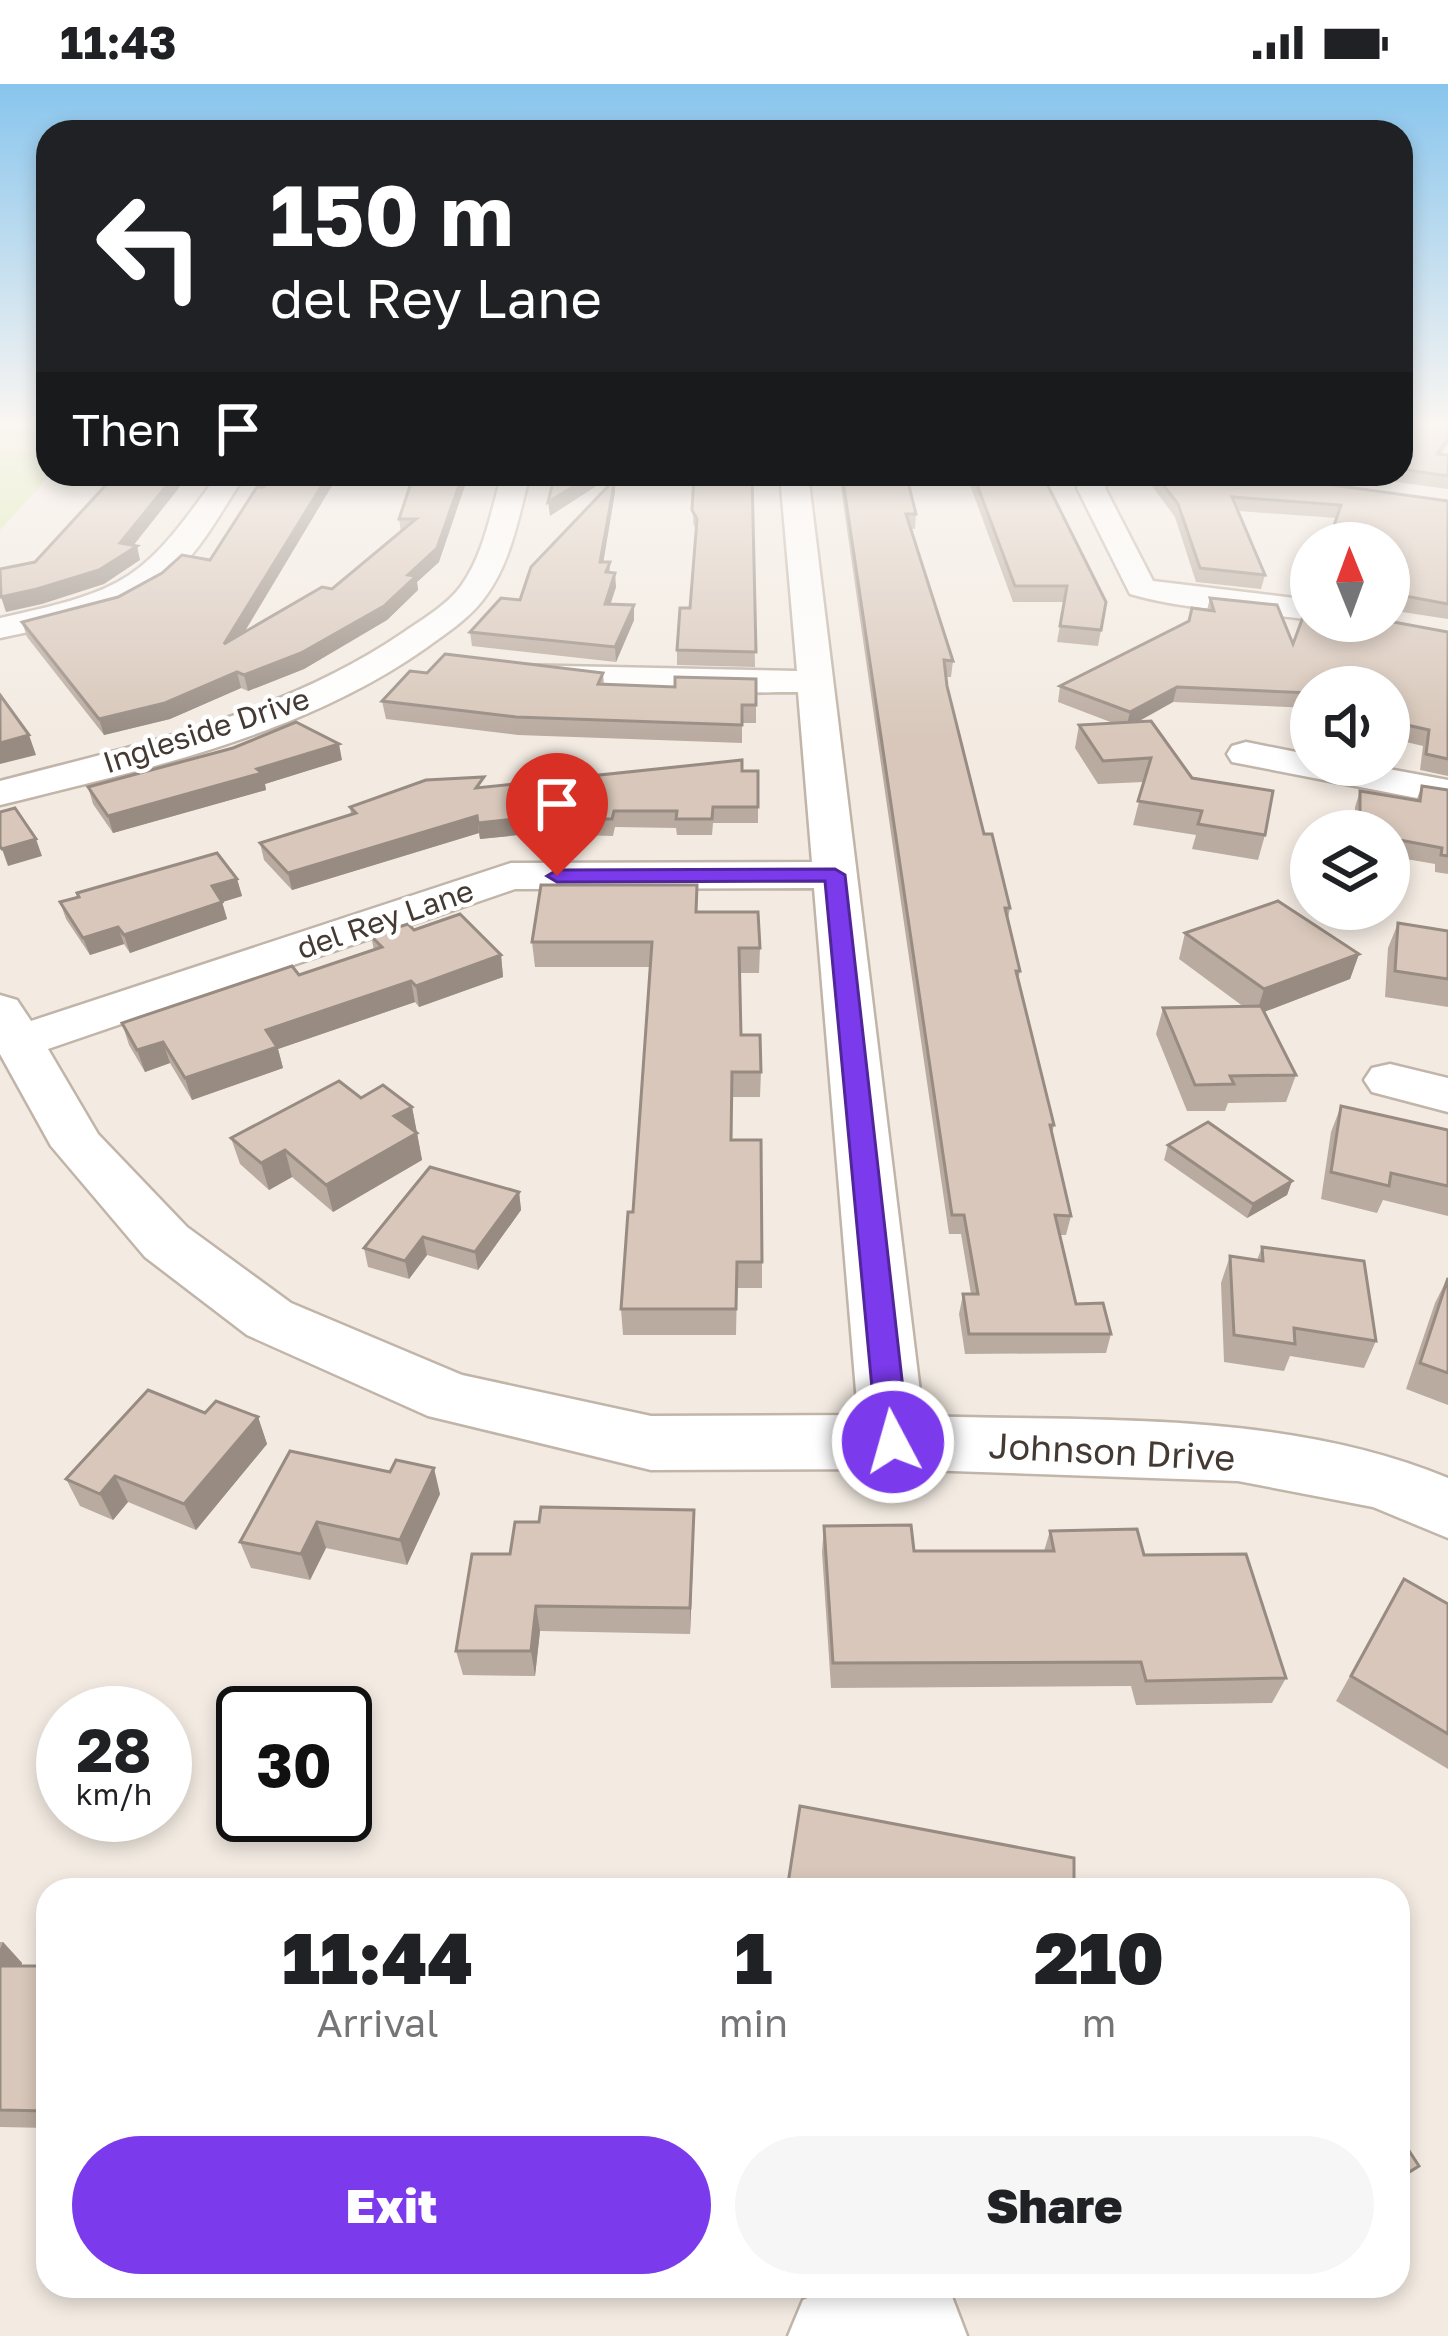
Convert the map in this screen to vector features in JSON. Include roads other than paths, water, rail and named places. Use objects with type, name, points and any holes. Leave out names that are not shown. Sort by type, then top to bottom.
[{"type":"street","points":[[0,628],[78,610],[142,585],[171,560],[194,527]]},
{"type":"street","name":"Ingleside Drive","points":[[0,793],[239,726],[324,692],[404,649],[468,598],[489,568],[501,527]]},
{"type":"street","points":[[799,527],[893,1442]]},
{"type":"street","points":[[1110,527],[1141,587],[1172,596],[1212,596],[1290,607]]},
{"type":"street","points":[[404,649],[443,658]]},
{"type":"street","points":[[482,666],[598,680],[815,682]]},
{"type":"street","points":[[1246,754],[1448,792]]},
{"type":"street","name":"del Rey Lane","points":[[10,1026],[511,876],[835,875]]},
{"type":"street","name":"Johnson Drive","points":[[10,1026],[78,1146],[166,1242],[269,1319],[451,1398],[650,1443],[893,1442],[1238,1454],[1383,1481],[1448,1509]]},
{"type":"street","points":[[1390,1080],[1448,1095]]}]
